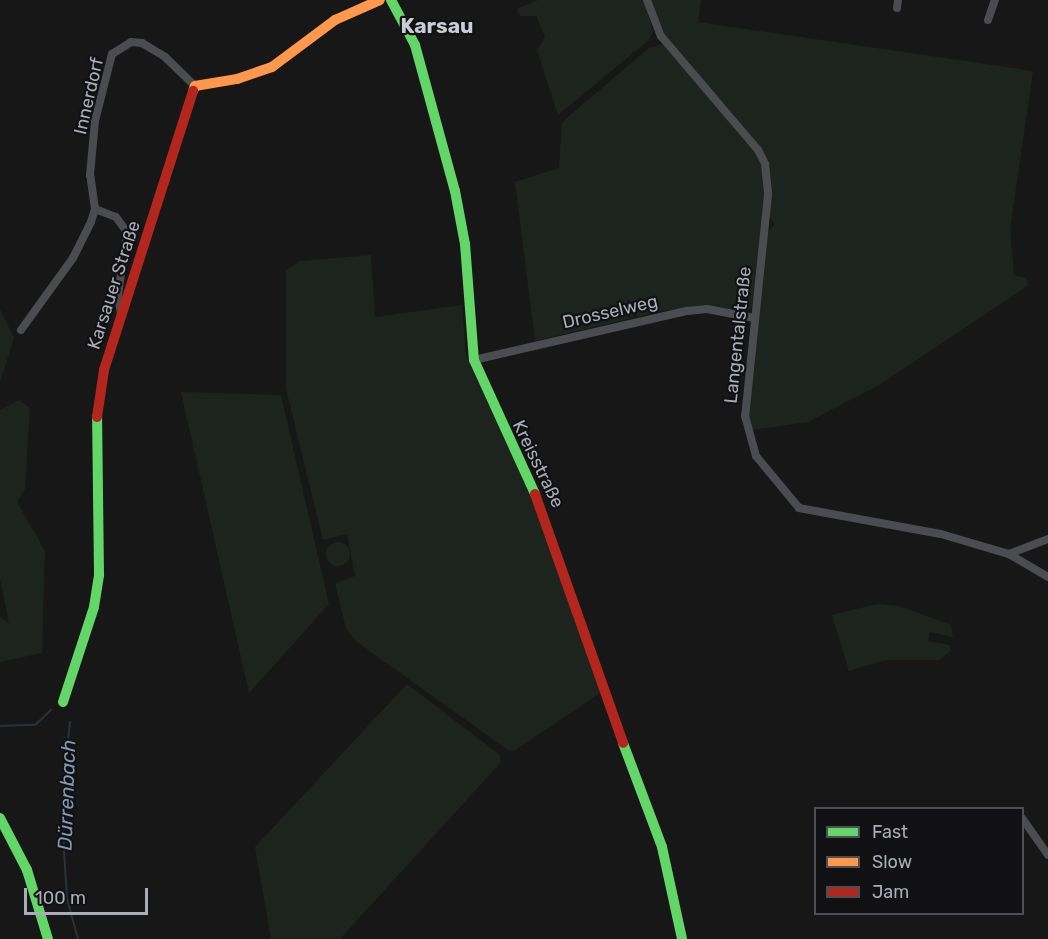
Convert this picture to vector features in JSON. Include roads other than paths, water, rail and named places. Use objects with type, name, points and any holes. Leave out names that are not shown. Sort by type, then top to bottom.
[{"type":"street","points":[[195,86],[237,79],[272,67],[335,20],[380,0]]},
{"type":"street","name":"Kreisstraße","points":[[391,0],[415,45],[455,191],[465,244],[474,360],[488,398],[545,514],[617,727],[662,847],[682,939]]},
{"type":"street","name":"Langentalstraße","points":[[647,0],[661,36],[765,164],[768,195],[744,416],[756,456],[799,508],[941,534],[1009,554],[1048,577]]},
{"type":"street","points":[[988,20],[995,0]]},
{"type":"street","name":"Innerdorf","points":[[21,330],[82,244],[95,208],[90,174],[95,121],[112,54],[131,42],[142,43],[165,57],[195,86]]},
{"type":"street","name":"Karsauer Straße","points":[[63,702],[91,616],[99,574],[95,433],[104,370],[195,86]]},
{"type":"street","points":[[95,208],[116,217],[127,232],[118,295],[122,317]]},
{"type":"street","name":"Drosselweg","points":[[474,360],[687,311],[706,309],[754,318]]},
{"type":"street","points":[[1009,554],[1048,539]]},
{"type":"street","points":[[0,818],[27,870],[48,939]]},
{"type":"street","points":[[1024,819],[1048,855]]},
{"type":"waterway","name":"Dürrenbach","points":[[0,726],[35,725],[51,710]]},
{"type":"waterway","name":"Dürrenbach","points":[[70,722],[64,776],[64,851],[67,899],[78,939]]},
{"type":"district","name":"Karsau","points":[[437,26]]}]
